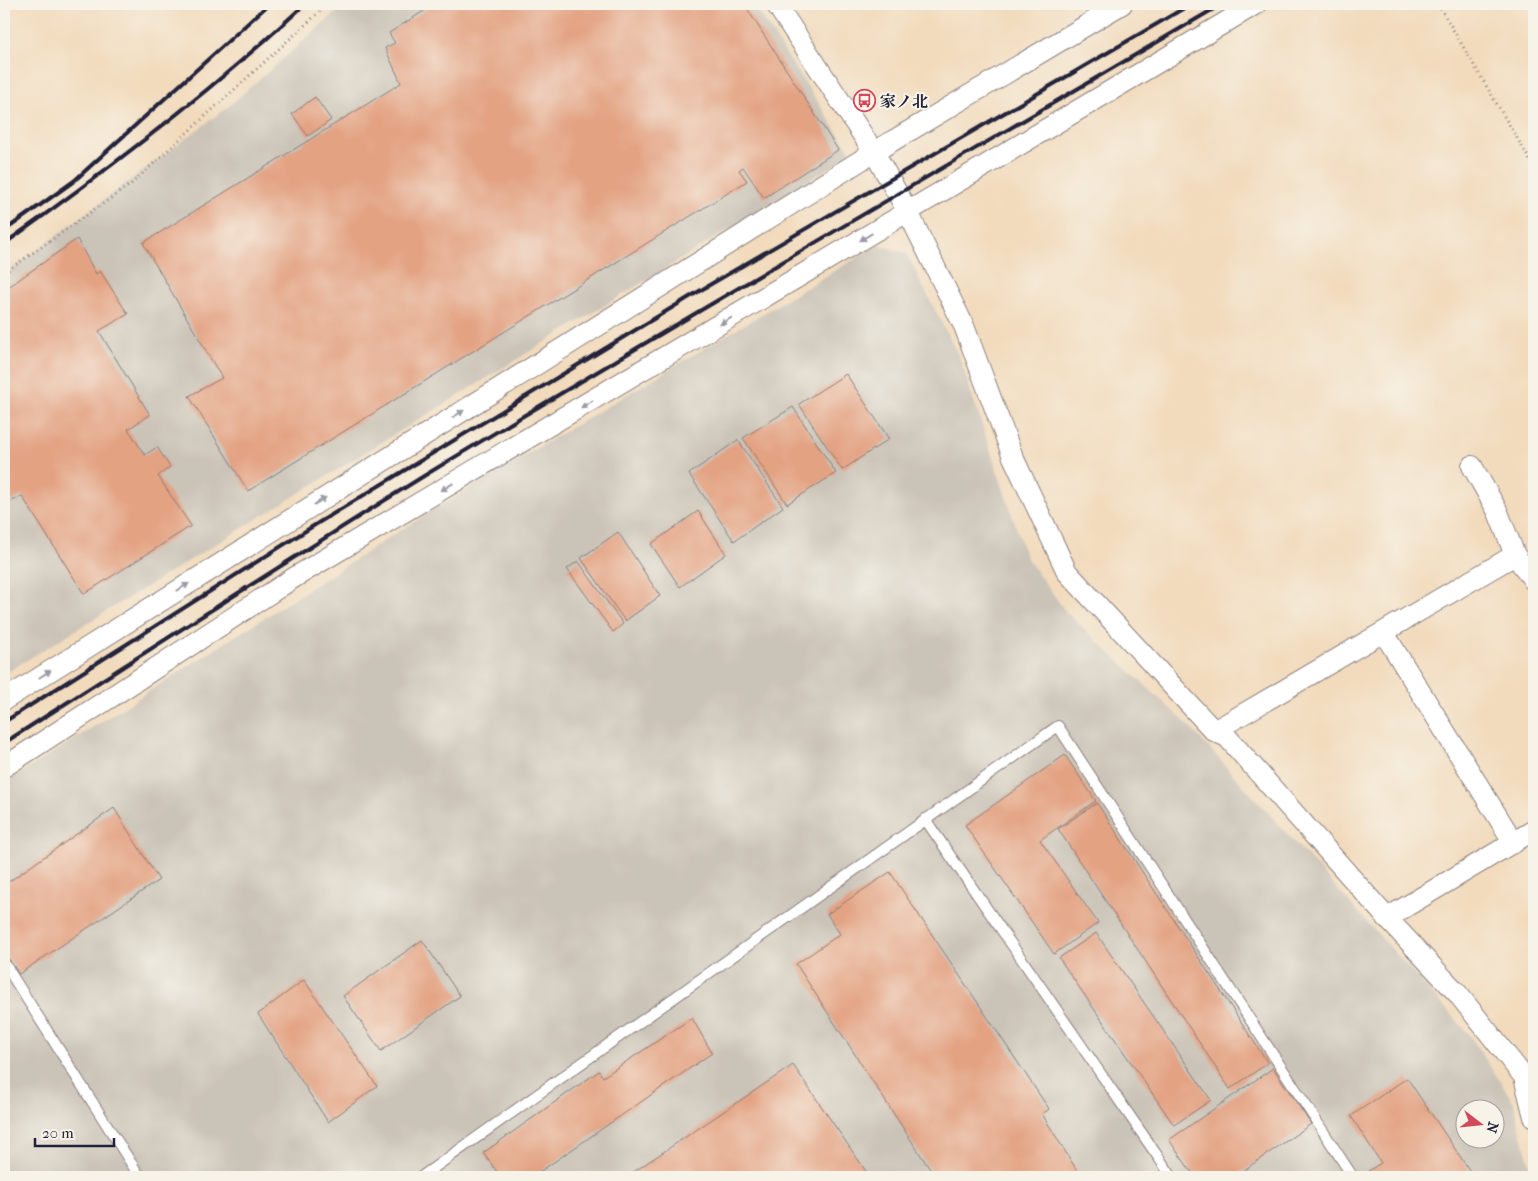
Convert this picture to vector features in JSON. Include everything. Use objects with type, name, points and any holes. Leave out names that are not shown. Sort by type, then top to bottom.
[{"type":"street","points":[[776,4],[874,152],[908,212],[964,326],[1013,457],[1067,572],[1214,731],[1227,737],[1386,918],[1458,994],[1524,1077],[1534,1117]]},
{"type":"street","points":[[4,700],[874,152],[1122,4]]},
{"type":"street","points":[[4,767],[295,577],[1256,4]]},
{"type":"street","points":[[1472,466],[1497,510],[1515,555],[1534,581]]},
{"type":"street","points":[[1214,731],[1515,555]]},
{"type":"street","points":[[1384,633],[1514,843]]},
{"type":"street","points":[[1386,918],[1534,830]]},
{"type":"lane","points":[[421,1177],[1058,726],[1353,1177]]},
{"type":"lane","points":[[925,819],[1172,1177]]},
{"type":"lane","points":[[4,963],[140,1177]]},
{"type":"path","points":[[4,273],[130,184],[328,4]]},
{"type":"path","points":[[1438,4],[1534,168]]},
{"type":"shaded area","points":[[346,4],[753,4],[852,154],[4,674],[4,275],[229,106]]},
{"type":"shaded area","points":[[878,245],[906,253],[960,359],[1026,557],[1066,612],[1189,726],[1468,1033],[1513,1101],[1533,1177],[4,1177],[4,784],[428,513]]},
{"type":"building","points":[[435,4],[744,4],[838,150],[764,198],[743,167],[739,170],[747,181],[248,491],[189,396],[222,378],[143,243],[401,83],[385,48],[395,43],[389,33]]},
{"type":"building","points":[[315,97],[331,120],[308,136],[292,114]]},
{"type":"building","points":[[77,239],[96,274],[100,271],[128,314],[99,331],[150,415],[128,429],[145,455],[157,447],[170,467],[158,476],[191,526],[84,594],[22,496],[7,504],[4,499],[4,290]]},
{"type":"building","points":[[846,374],[889,439],[842,470],[799,404]]},
{"type":"building","points":[[793,407],[836,473],[787,504],[743,438]]},
{"type":"building","points":[[738,440],[783,507],[734,541],[689,474]]},
{"type":"building","points":[[698,511],[726,554],[680,587],[651,544]]},
{"type":"building","points":[[618,532],[660,596],[625,621],[581,558]]},
{"type":"building","points":[[578,561],[623,624],[613,632],[567,569]]},
{"type":"building","points":[[1065,755],[1096,801],[1040,840],[1098,923],[1054,954],[965,825]]},
{"type":"building","points":[[1097,803],[1268,1063],[1230,1089],[1058,829]]},
{"type":"building","points":[[114,808],[159,880],[19,974],[4,952],[4,885]]},
{"type":"building","points":[[890,872],[1049,1109],[1042,1114],[1081,1177],[935,1177],[796,964],[840,934],[827,914]]},
{"type":"building","points":[[1096,933],[1211,1100],[1174,1125],[1059,958]]},
{"type":"building","points":[[422,940],[460,996],[381,1051],[343,996]]},
{"type":"building","points":[[304,980],[377,1086],[328,1122],[258,1014]]},
{"type":"building","points":[[692,1018],[712,1053],[532,1177],[501,1177],[483,1153],[599,1071],[603,1077]]},
{"type":"building","points":[[793,1065],[870,1177],[797,1177],[796,1175],[793,1177],[745,1177],[742,1174],[737,1177],[626,1177]]},
{"type":"building","points":[[1273,1068],[1311,1124],[1234,1177],[1195,1177],[1169,1140]]},
{"type":"building","points":[[1407,1078],[1474,1177],[1372,1177],[1368,1171],[1381,1163],[1351,1116]]},
{"type":"railway","points":[[4,231],[74,181],[269,4]]},
{"type":"railway","points":[[4,244],[82,188],[159,129],[233,68],[305,4]]},
{"type":"railway","points":[[4,722],[318,523],[711,284],[1191,4]]},
{"type":"railway","points":[[4,743],[427,474],[724,296],[1222,4]]},
{"type":"place","name":"家ノ北","points":[[864,101]]}]
